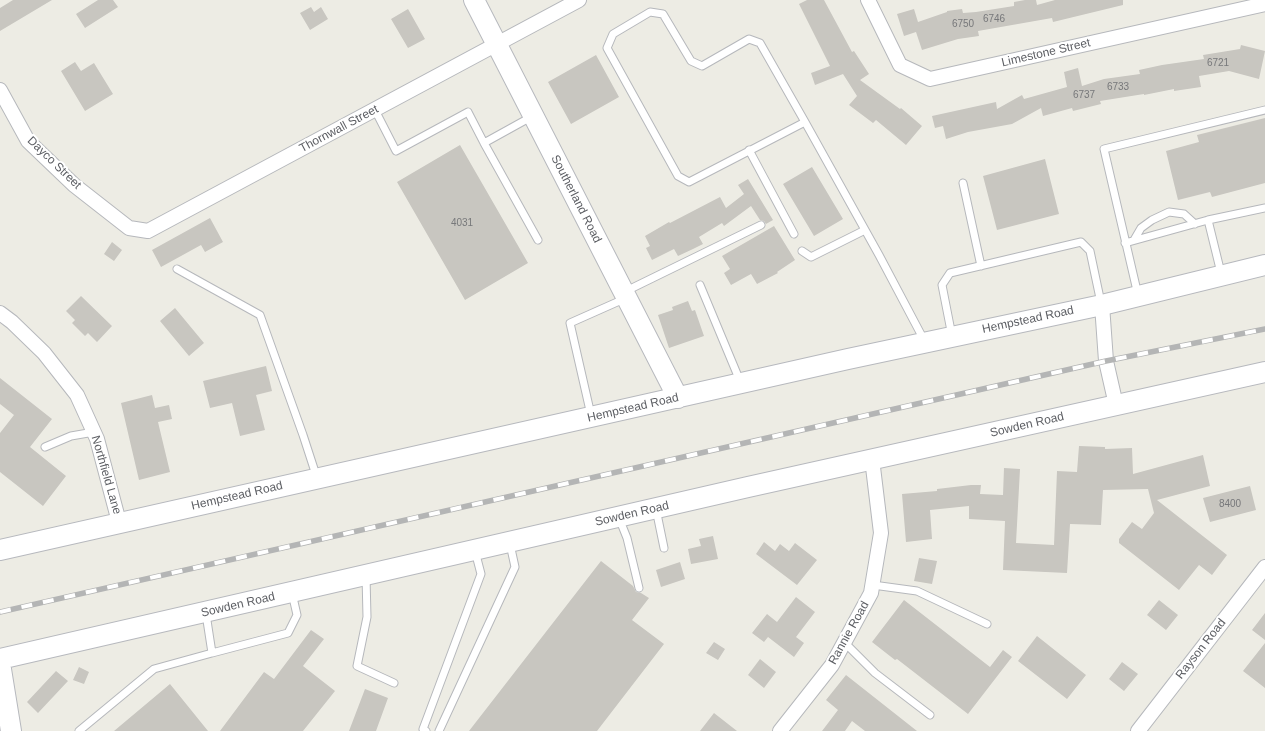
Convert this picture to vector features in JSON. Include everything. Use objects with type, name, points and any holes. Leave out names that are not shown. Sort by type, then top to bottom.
[{"type":"street","name":"Southerland Road","points":[[474,0],[678,398]]},
{"type":"street","name":"Thornwall Street","points":[[99,204],[130,228],[148,231],[579,0]]},
{"type":"street","name":"Limestone Street","points":[[868,0],[900,66],[930,80],[1265,4]]},
{"type":"street","name":"Dayco Street","points":[[0,90],[28,142],[74,185],[99,204]]},
{"type":"street","name":"Hempstead Road","points":[[0,550],[925,342],[1138,296],[1265,265]]},
{"type":"street","points":[[1102,304],[1106,361],[1116,405]]},
{"type":"street","name":"Northfield Lane","points":[[0,313],[44,353],[77,395],[97,439],[119,522]]},
{"type":"street","name":"Sowden Road","points":[[0,659],[618,517],[1265,372]]},
{"type":"street","name":"Rannie Road","points":[[780,731],[832,665],[871,593],[881,533],[872,460]]},
{"type":"street","name":"Rayson Road","points":[[1138,731],[1265,567]]},
{"type":"street","points":[[0,663],[11,731]]},
{"type":"lane","points":[[805,122],[689,182],[678,176],[607,48],[613,34],[650,12],[663,14],[691,61],[702,66],[749,39],[760,43],[805,122],[865,230],[925,342]]},
{"type":"lane","points":[[375,110],[396,151],[468,112],[538,240]]},
{"type":"lane","points":[[1138,296],[1104,149],[1265,110]]},
{"type":"lane","points":[[484,143],[534,115]]},
{"type":"lane","points":[[749,150],[794,234]]},
{"type":"lane","points":[[963,183],[981,266]]},
{"type":"lane","points":[[1126,243],[1208,220],[1265,208]]},
{"type":"lane","points":[[1134,240],[1141,228],[1168,212],[1184,214],[1195,224]]},
{"type":"lane","points":[[1208,220],[1222,276]]},
{"type":"lane","points":[[591,417],[570,323],[761,225]]},
{"type":"lane","points":[[802,251],[811,257],[865,230]]},
{"type":"lane","points":[[952,337],[942,285],[950,274],[1080,242],[1090,251],[1102,304]]},
{"type":"lane","points":[[177,270],[260,315],[317,478]]},
{"type":"lane","points":[[700,285],[740,384]]},
{"type":"lane","points":[[45,448],[71,436],[94,432]]},
{"type":"lane","points":[[656,509],[664,548]]},
{"type":"lane","points":[[618,517],[627,538],[639,588]]},
{"type":"lane","points":[[439,731],[515,567],[509,543]]},
{"type":"lane","points":[[426,731],[423,729],[481,574],[475,550]]},
{"type":"lane","points":[[366,576],[368,617],[357,666],[394,683]]},
{"type":"lane","points":[[872,585],[917,592],[987,624]]},
{"type":"lane","points":[[79,731],[154,669],[288,633],[297,615],[292,593]]},
{"type":"lane","points":[[205,613],[212,653]]},
{"type":"lane","points":[[844,642],[875,673],[930,715]]},
{"type":"building","points":[[13,0],[52,0],[0,31],[0,8]]},
{"type":"building","points":[[98,0],[113,0],[118,7],[85,28],[76,14]]},
{"type":"building","points":[[807,0],[824,0],[852,52],[854,51],[869,74],[860,80],[901,108],[922,126],[906,145],[876,120],[873,123],[849,105],[857,96],[843,74],[815,85],[811,73],[830,66],[799,4]]},
{"type":"building","points":[[1036,0],[1037,5],[1055,0],[1123,0],[1123,5],[1053,22],[1052,18],[978,31],[979,36],[958,39],[922,50],[916,32],[904,36],[897,14],[914,9],[918,22],[947,11],[962,9],[963,13],[976,12],[1014,6],[1014,2]]},
{"type":"building","points":[[311,7],[314,12],[321,7],[328,19],[310,30],[300,13]]},
{"type":"building","points":[[408,9],[425,39],[408,48],[391,19]]},
{"type":"building","points":[[1241,45],[1265,51],[1259,79],[1229,71],[1199,76],[1201,87],[1174,91],[1174,89],[1100,101],[1101,104],[1073,111],[1072,108],[1043,116],[1041,108],[1012,124],[968,132],[946,139],[943,126],[935,128],[932,116],[996,102],[997,109],[1022,95],[1024,99],[1067,87],[1064,72],[1078,68],[1082,86],[1104,79],[1140,74],[1139,70],[1204,59],[1203,55],[1240,49]]},
{"type":"building","points":[[596,55],[619,97],[571,124],[548,82]]},
{"type":"building","points":[[75,62],[81,71],[94,63],[113,94],[85,111],[61,71]]},
{"type":"building","points":[[1265,118],[1265,183],[1212,197],[1210,192],[1178,200],[1166,151],[1199,142],[1197,135]]},
{"type":"building","points":[[460,145],[528,263],[465,300],[397,182]]},
{"type":"building","points":[[1045,159],[1059,214],[997,230],[983,176]]},
{"type":"building","points":[[812,167],[843,219],[814,236],[783,184]]},
{"type":"building","points":[[748,179],[773,220],[766,224],[760,220],[751,206],[724,226],[722,223],[699,237],[703,244],[678,256],[674,249],[652,260],[646,248],[650,246],[645,236],[720,197],[726,208],[744,194],[738,185]]},
{"type":"building","points":[[210,218],[223,242],[205,252],[201,245],[161,267],[152,250]]},
{"type":"building","points":[[774,226],[795,260],[778,273],[757,284],[751,274],[731,285],[724,273],[730,269],[722,256]]},
{"type":"building","points":[[112,242],[122,250],[114,261],[104,254]]},
{"type":"building","points":[[81,296],[112,326],[97,342],[88,333],[85,336],[72,323],[75,320],[66,311]]},
{"type":"building","points":[[688,301],[692,311],[695,310],[704,336],[669,348],[658,315],[673,310],[672,307]]},
{"type":"building","points":[[175,308],[204,343],[189,356],[160,321]]},
{"type":"building","points":[[266,366],[272,391],[256,395],[265,430],[240,436],[232,403],[210,408],[203,381]]},
{"type":"building","points":[[0,378],[52,419],[30,447],[66,476],[43,506],[0,472],[0,433],[14,415],[0,404]]},
{"type":"building","points":[[152,395],[155,408],[169,405],[172,419],[158,422],[170,472],[139,480],[121,403]]},
{"type":"building","points":[[1079,446],[1105,447],[1105,449],[1132,448],[1133,474],[1203,455],[1210,486],[1157,500],[1227,555],[1212,575],[1199,565],[1179,590],[1119,543],[1119,539],[1132,522],[1142,529],[1154,513],[1148,489],[1103,490],[1101,525],[1070,524],[1067,573],[1003,570],[1005,521],[969,519],[969,506],[930,510],[932,539],[906,542],[902,494],[981,485],[980,494],[1003,495],[1004,468],[1020,469],[1016,543],[1054,545],[1057,471],[1077,472]]},
{"type":"building","points":[[1250,486],[1256,510],[1210,522],[1203,498]]},
{"type":"building","points":[[713,536],[718,559],[691,564],[688,549],[701,546],[699,539]]},
{"type":"building","points":[[764,542],[775,551],[780,544],[789,551],[795,543],[817,560],[797,585],[756,554]]},
{"type":"building","points":[[919,558],[937,561],[932,584],[914,581]]},
{"type":"building","points":[[601,561],[633,586],[636,592],[649,598],[632,620],[664,644],[597,731],[469,731]]},
{"type":"building","points":[[680,562],[685,579],[661,587],[656,570]]},
{"type":"building","points":[[796,597],[815,612],[796,637],[804,643],[794,657],[768,637],[764,642],[752,633],[767,614],[777,622]]},
{"type":"building","points":[[904,600],[990,667],[1003,650],[1012,657],[968,714],[872,642]]},
{"type":"building","points":[[1159,600],[1178,615],[1166,630],[1147,615]]},
{"type":"building","points":[[1265,613],[1265,640],[1252,630]]},
{"type":"building","points":[[311,630],[324,639],[303,666],[335,691],[303,731],[220,731],[264,672],[274,679]]},
{"type":"building","points":[[1037,636],[1086,675],[1067,699],[1018,661]]},
{"type":"building","points":[[714,642],[725,649],[718,660],[706,653]]},
{"type":"building","points":[[1265,643],[1265,688],[1243,671]]},
{"type":"building","points":[[760,659],[776,672],[764,688],[748,675]]},
{"type":"building","points":[[1122,662],[1138,674],[1124,691],[1109,679]]},
{"type":"building","points":[[79,667],[89,672],[84,684],[73,680]]},
{"type":"building","points":[[56,671],[68,681],[38,713],[27,702]]},
{"type":"building","points":[[846,675],[917,731],[865,731],[852,721],[845,731],[822,731],[838,710],[826,700]]},
{"type":"building","points":[[170,684],[208,731],[114,731]]},
{"type":"building","points":[[365,689],[388,698],[376,731],[349,731]]},
{"type":"building","points":[[714,713],[737,731],[700,731]]},
{"type":"railway","points":[[0,612],[1106,361],[1265,329]]}]
